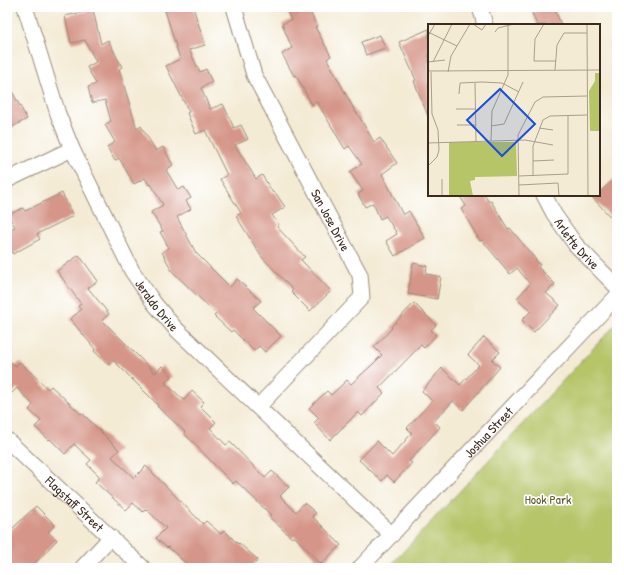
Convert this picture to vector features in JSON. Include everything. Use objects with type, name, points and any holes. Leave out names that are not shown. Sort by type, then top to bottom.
[{"type":"street","name":"Jeraldo Drive","points":[[25,7],[58,114],[72,149],[132,271],[154,303],[175,328],[392,534]]},
{"type":"street","name":"San Jose Drive","points":[[234,7],[254,75],[360,275],[362,297],[258,407]]},
{"type":"street","points":[[480,7],[485,24]]},
{"type":"street","points":[[7,180],[72,149]]},
{"type":"street","name":"Arlette Drive","points":[[545,196],[554,214],[575,244],[617,287]]},
{"type":"street","name":"Joshua Street","points":[[360,568],[617,296]]},
{"type":"street","name":"Flagstaff Street","points":[[7,440],[143,568]]},
{"type":"street","points":[[82,568],[111,537]]},
{"type":"green space","name":"Hook Park","points":[[617,323],[617,568],[388,568]]},
{"type":"building","points":[[164,7],[193,7],[205,45],[189,50],[200,72],[206,69],[212,82],[201,88],[210,109],[223,104],[234,128],[241,125],[248,139],[235,145],[256,179],[262,175],[273,193],[275,192],[285,207],[272,215],[279,225],[277,227],[305,257],[301,260],[331,291],[310,311],[291,292],[293,290],[261,256],[236,216],[241,213],[220,179],[227,175],[205,130],[196,134],[187,113],[189,112],[166,66],[180,59]]},
{"type":"building","points":[[285,7],[308,7],[317,27],[315,27],[331,56],[327,59],[356,113],[374,142],[380,138],[397,163],[382,174],[403,215],[409,211],[425,238],[395,256],[386,241],[397,234],[386,216],[380,219],[373,203],[365,207],[358,194],[363,191],[350,172],[362,164],[349,146],[345,149],[317,102],[312,105],[296,75],[294,76],[282,54],[292,48],[282,24],[291,20]]},
{"type":"building","points":[[547,7],[554,7],[561,24],[537,24],[532,13]]},
{"type":"building","points":[[93,10],[101,44],[108,40],[122,67],[119,69],[137,129],[141,126],[156,151],[163,147],[173,165],[166,170],[178,190],[184,187],[191,198],[186,201],[191,209],[177,217],[196,253],[230,287],[237,279],[261,301],[253,308],[281,336],[265,352],[259,346],[254,351],[233,330],[231,332],[214,316],[216,314],[172,271],[162,252],[169,248],[160,232],[163,231],[151,212],[163,205],[151,184],[149,185],[145,178],[134,184],[119,158],[115,161],[107,147],[115,142],[105,125],[111,121],[105,100],[92,103],[88,87],[96,84],[87,67],[96,62],[85,40],[71,43],[65,16]]},
{"type":"building","points":[[428,29],[428,116],[414,81],[416,80],[399,42]]},
{"type":"building","points":[[380,35],[385,48],[366,55],[361,42]]},
{"type":"building","points":[[7,82],[27,119],[7,130]]},
{"type":"building","points":[[617,176],[617,224],[593,198],[595,196],[600,196],[600,192]]},
{"type":"building","points":[[62,193],[73,216],[37,234],[40,239],[13,254],[7,243],[7,231],[15,227],[8,215],[23,208],[25,211]]},
{"type":"building","points":[[460,196],[485,196],[489,202],[491,201],[508,229],[510,228],[540,265],[538,267],[555,284],[546,293],[560,305],[534,332],[522,320],[531,311],[517,298],[530,284],[517,268],[510,274],[482,240],[480,241],[461,209],[466,206]]},
{"type":"building","points":[[79,255],[98,281],[88,288],[109,314],[102,320],[155,373],[162,366],[172,376],[165,383],[184,400],[192,391],[204,402],[200,406],[216,422],[210,428],[226,445],[230,442],[265,478],[272,471],[289,487],[280,496],[296,512],[304,503],[316,513],[312,516],[341,545],[321,564],[294,536],[292,538],[269,517],[271,515],[236,481],[233,484],[184,433],[185,432],[157,406],[158,405],[113,360],[109,365],[94,351],[95,349],[70,319],[81,310],[78,306],[81,304],[57,271]]},
{"type":"building","points":[[413,263],[427,266],[426,274],[441,277],[437,299],[408,294]]},
{"type":"building","points":[[414,303],[436,325],[431,330],[436,335],[424,348],[421,345],[379,388],[384,393],[362,416],[358,412],[330,440],[314,423],[319,418],[309,408],[327,391],[331,395],[347,380],[351,384],[382,355],[374,347]]},
{"type":"building","points":[[484,337],[500,352],[492,360],[500,367],[463,410],[453,401],[434,421],[440,427],[409,461],[412,463],[394,482],[387,475],[382,481],[359,460],[377,441],[392,456],[412,433],[407,428],[432,401],[422,391],[442,368],[460,385],[479,365],[468,355]]},
{"type":"building","points":[[7,359],[16,366],[20,362],[48,389],[51,386],[81,414],[82,413],[119,450],[112,457],[134,478],[146,466],[203,524],[206,521],[221,534],[224,530],[238,544],[239,543],[258,560],[250,568],[191,568],[156,538],[166,528],[146,509],[143,512],[133,503],[126,510],[95,482],[100,477],[87,464],[91,460],[74,444],[65,454],[35,427],[41,421],[29,410],[33,405],[17,388],[7,398]]},
{"type":"building","points":[[36,506],[55,525],[48,532],[57,540],[32,568],[7,568],[7,537],[12,529]]}]
